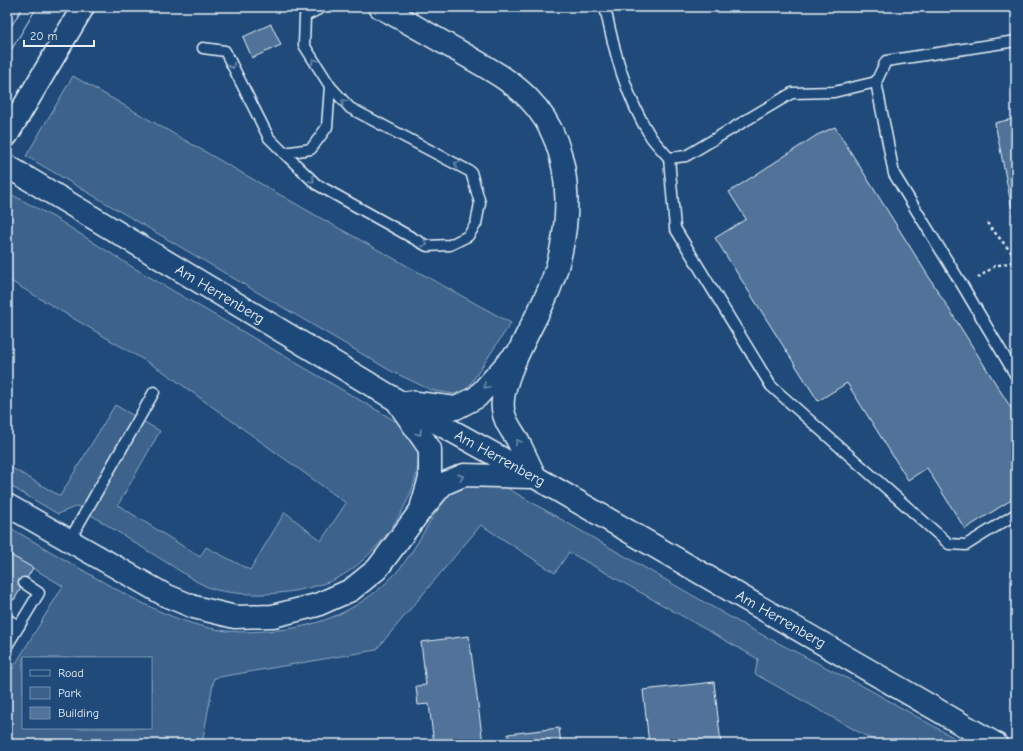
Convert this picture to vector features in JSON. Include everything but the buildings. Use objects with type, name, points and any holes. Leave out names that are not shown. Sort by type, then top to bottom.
[{"type":"main road","points":[[7,135],[83,7]]},
{"type":"main road","points":[[7,505],[165,595],[194,607],[235,617],[273,616],[317,605],[351,590],[377,569],[421,510],[443,484],[464,475],[535,477],[516,439],[506,424],[502,408],[504,389],[522,347],[552,286],[564,238],[566,197],[562,162],[550,128],[530,99],[503,76],[380,7]]},
{"type":"main road","name":"Am Herrenberg","points":[[7,166],[398,401],[535,477],[996,744]]},
{"type":"main road","points":[[398,401],[456,408],[477,397],[522,347]]},
{"type":"main road","points":[[398,401],[430,449],[430,478],[421,510]]},
{"type":"lane","points":[[203,48],[225,51],[269,138],[316,184],[427,246],[450,245],[468,236],[476,224],[480,203],[471,172],[350,108],[330,86],[304,45],[305,16],[323,7]]},
{"type":"lane","points":[[605,7],[612,45],[635,105],[651,137],[668,158],[675,228],[771,386],[949,544],[966,545],[1016,514]]},
{"type":"lane","points":[[1016,40],[886,61],[876,82],[894,174],[1016,376]]},
{"type":"lane","points":[[668,158],[686,156],[792,93],[834,92],[876,82]]},
{"type":"lane","points":[[284,153],[311,149],[327,127],[330,86]]},
{"type":"lane","points":[[69,541],[154,392]]},
{"type":"lane","points":[[8,641],[39,593],[24,583]]},
{"type":"lane","points":[[7,619],[19,626]]},
{"type":"path","points":[[964,288],[995,266],[1016,260],[987,223]]},
{"type":"green space","points":[[73,76],[324,220],[511,323],[467,389],[454,394],[431,390],[391,371],[26,156]]},
{"type":"green space","points":[[7,192],[55,218],[134,268],[404,426],[417,443],[418,462],[414,482],[406,503],[394,524],[380,543],[364,559],[347,572],[331,581],[318,585],[289,592],[260,594],[245,594],[217,590],[192,579],[77,506],[58,514],[7,484],[7,465],[60,496],[115,405],[160,431],[118,505],[200,557],[206,547],[250,570],[285,512],[321,541],[346,503],[164,372],[7,279]]},
{"type":"green space","points":[[459,484],[500,484],[749,628],[870,690],[965,744],[880,744],[755,674],[758,659],[569,552],[555,573],[481,525],[376,650],[214,678],[202,744],[7,744],[7,678],[63,586],[7,553],[7,526],[127,595],[175,618],[209,628],[227,631],[246,632],[279,630],[309,625],[337,615],[363,601],[375,592],[396,573],[403,564],[449,495]]},
{"type":"tram line","points":[[7,33],[23,7]]},
{"type":"tram line","points":[[7,57],[37,7]]}]
